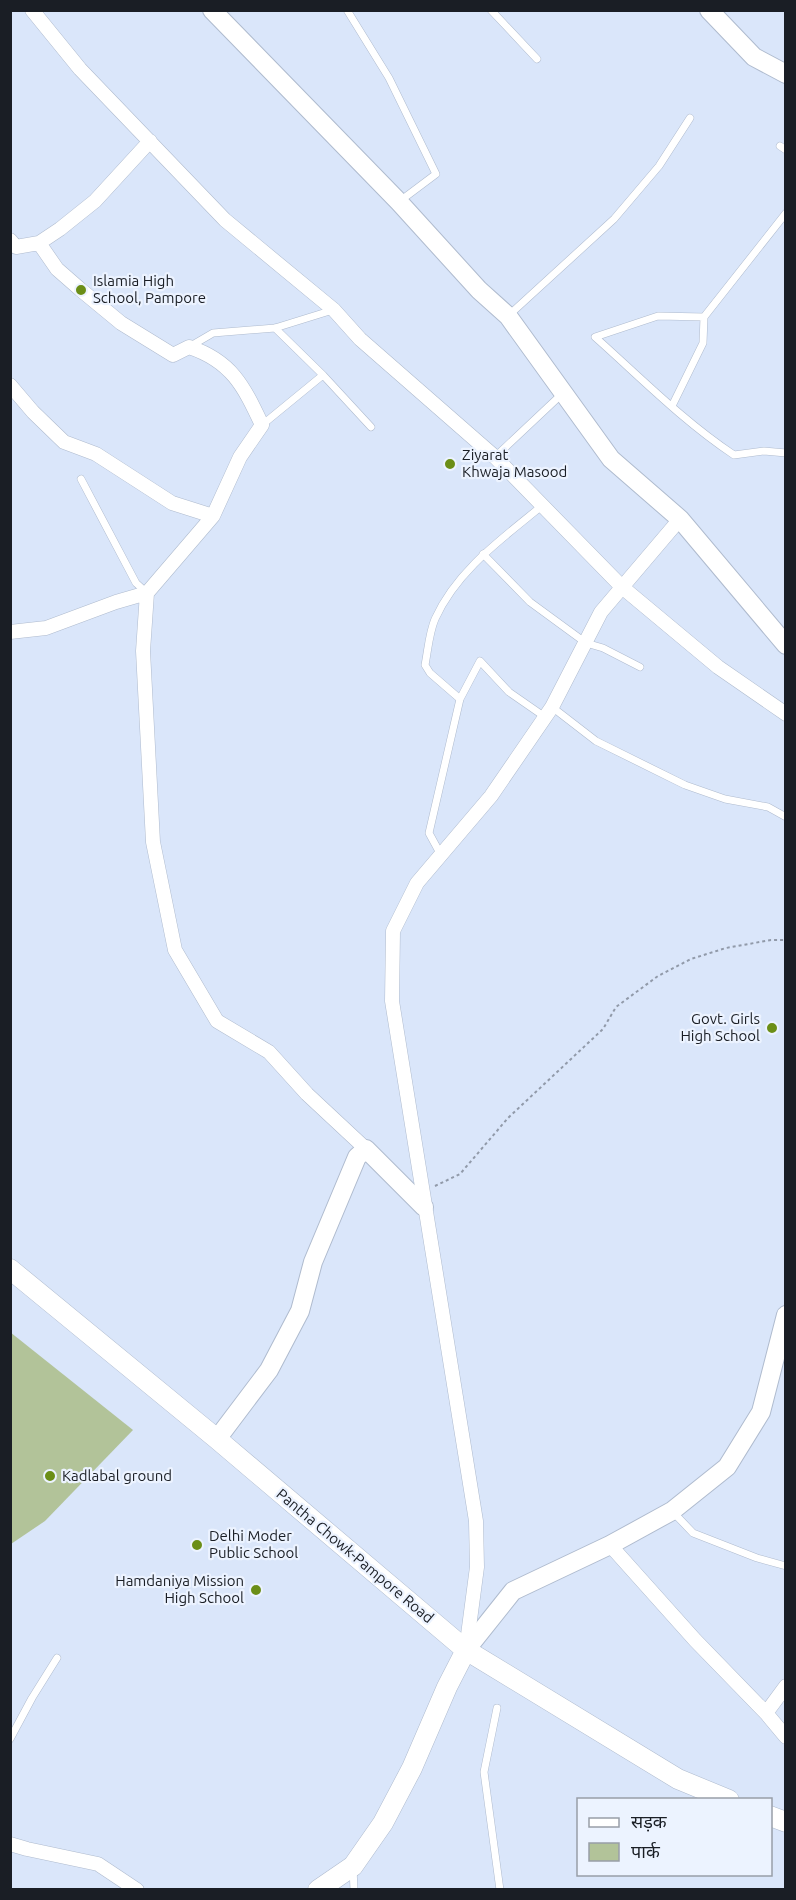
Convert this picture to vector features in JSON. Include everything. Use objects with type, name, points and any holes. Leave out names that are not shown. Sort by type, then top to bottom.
[{"type":"main road","name":"Pantha Chowk-Pampore Road","points":[[10,1269],[217,1439],[466,1650],[678,1779],[724,1798]]},
{"type":"main road","points":[[318,1890],[353,1866],[388,1814],[412,1768],[466,1650]]},
{"type":"street","points":[[32,10],[80,69],[225,220],[334,310],[360,339],[495,457],[622,586],[718,667],[786,714]]},
{"type":"street","points":[[212,10],[399,202],[479,290],[508,316],[611,459],[680,519],[786,645]]},
{"type":"street","points":[[709,10],[754,57],[786,74]]},
{"type":"street","points":[[10,240],[15,246],[39,243],[60,229],[95,201],[150,141]]},
{"type":"street","points":[[12,628],[46,628],[147,593],[213,516],[240,457],[262,425],[250,400],[232,373],[210,354],[189,347],[173,355],[122,323],[57,269],[39,243]]},
{"type":"street","points":[[10,385],[33,412],[64,442],[96,454],[172,503],[213,516]]},
{"type":"street","points":[[466,1650],[477,1567],[476,1521],[392,1001],[393,931],[417,883],[491,796],[549,712],[601,612],[680,519]]},
{"type":"street","points":[[147,593],[142,651],[153,842],[175,950],[217,1022],[269,1052],[307,1094],[423,1200]]},
{"type":"street","points":[[217,1439],[269,1370],[300,1311],[313,1262],[357,1157],[366,1149]]},
{"type":"street","points":[[466,1650],[513,1591],[610,1545],[672,1511],[727,1467],[761,1413],[786,1315]]},
{"type":"street","points":[[610,1545],[786,1737]]},
{"type":"street","points":[[766,1713],[786,1686]]},
{"type":"street","points":[[10,1844],[98,1864],[137,1890]]},
{"type":"lane","points":[[346,10],[389,78],[436,174],[399,202]]},
{"type":"lane","points":[[491,10],[537,59]]},
{"type":"lane","points":[[508,316],[614,219],[659,166],[690,118]]},
{"type":"lane","points":[[672,406],[703,343],[704,317],[786,213]]},
{"type":"lane","points":[[189,347],[213,333],[275,328],[334,310]]},
{"type":"lane","points":[[704,317],[658,316],[595,337],[705,436],[734,454],[764,451],[786,453]]},
{"type":"lane","points":[[275,328],[371,427]]},
{"type":"lane","points":[[262,425],[323,375]]},
{"type":"lane","points":[[495,457],[563,392]]},
{"type":"lane","points":[[81,479],[136,583],[147,593]]},
{"type":"lane","points":[[460,699],[430,674],[425,665],[434,621],[451,588],[483,554],[543,505]]},
{"type":"lane","points":[[483,554],[530,602],[586,643],[603,648],[639,667]]},
{"type":"lane","points":[[441,855],[429,833],[460,699],[480,661],[509,692],[549,712],[596,741],[685,785],[725,799],[768,807],[786,817]]},
{"type":"lane","points":[[672,1511],[693,1533],[757,1558],[786,1566]]},
{"type":"lane","points":[[10,1738],[57,1658]]},
{"type":"lane","points":[[497,1708],[484,1772],[500,1890]]},
{"type":"lane","points":[[353,1866],[354,1890]]},
{"type":"path","points":[[423,1200],[460,1174],[508,1118],[603,1029],[616,1006],[658,976],[691,959],[726,948],[771,940],[786,940]]},
{"type":"green space","name":"Kadlabal ground","points":[[10,1332],[133,1430],[45,1521],[11,1544]]},
{"type":"place","name":"Islamia High School, Pampore","points":[[81,290]]},
{"type":"place","name":"Ziyarat Khwaja Masood","points":[[450,464]]},
{"type":"place","name":"Govt. Girls High School","points":[[772,1028]]},
{"type":"place","name":"Kadlabal ground","points":[[50,1476]]},
{"type":"place","name":"Delhi Moder Public School","points":[[197,1545]]},
{"type":"place","name":"Hamdaniya Mission High School","points":[[256,1590]]}]
